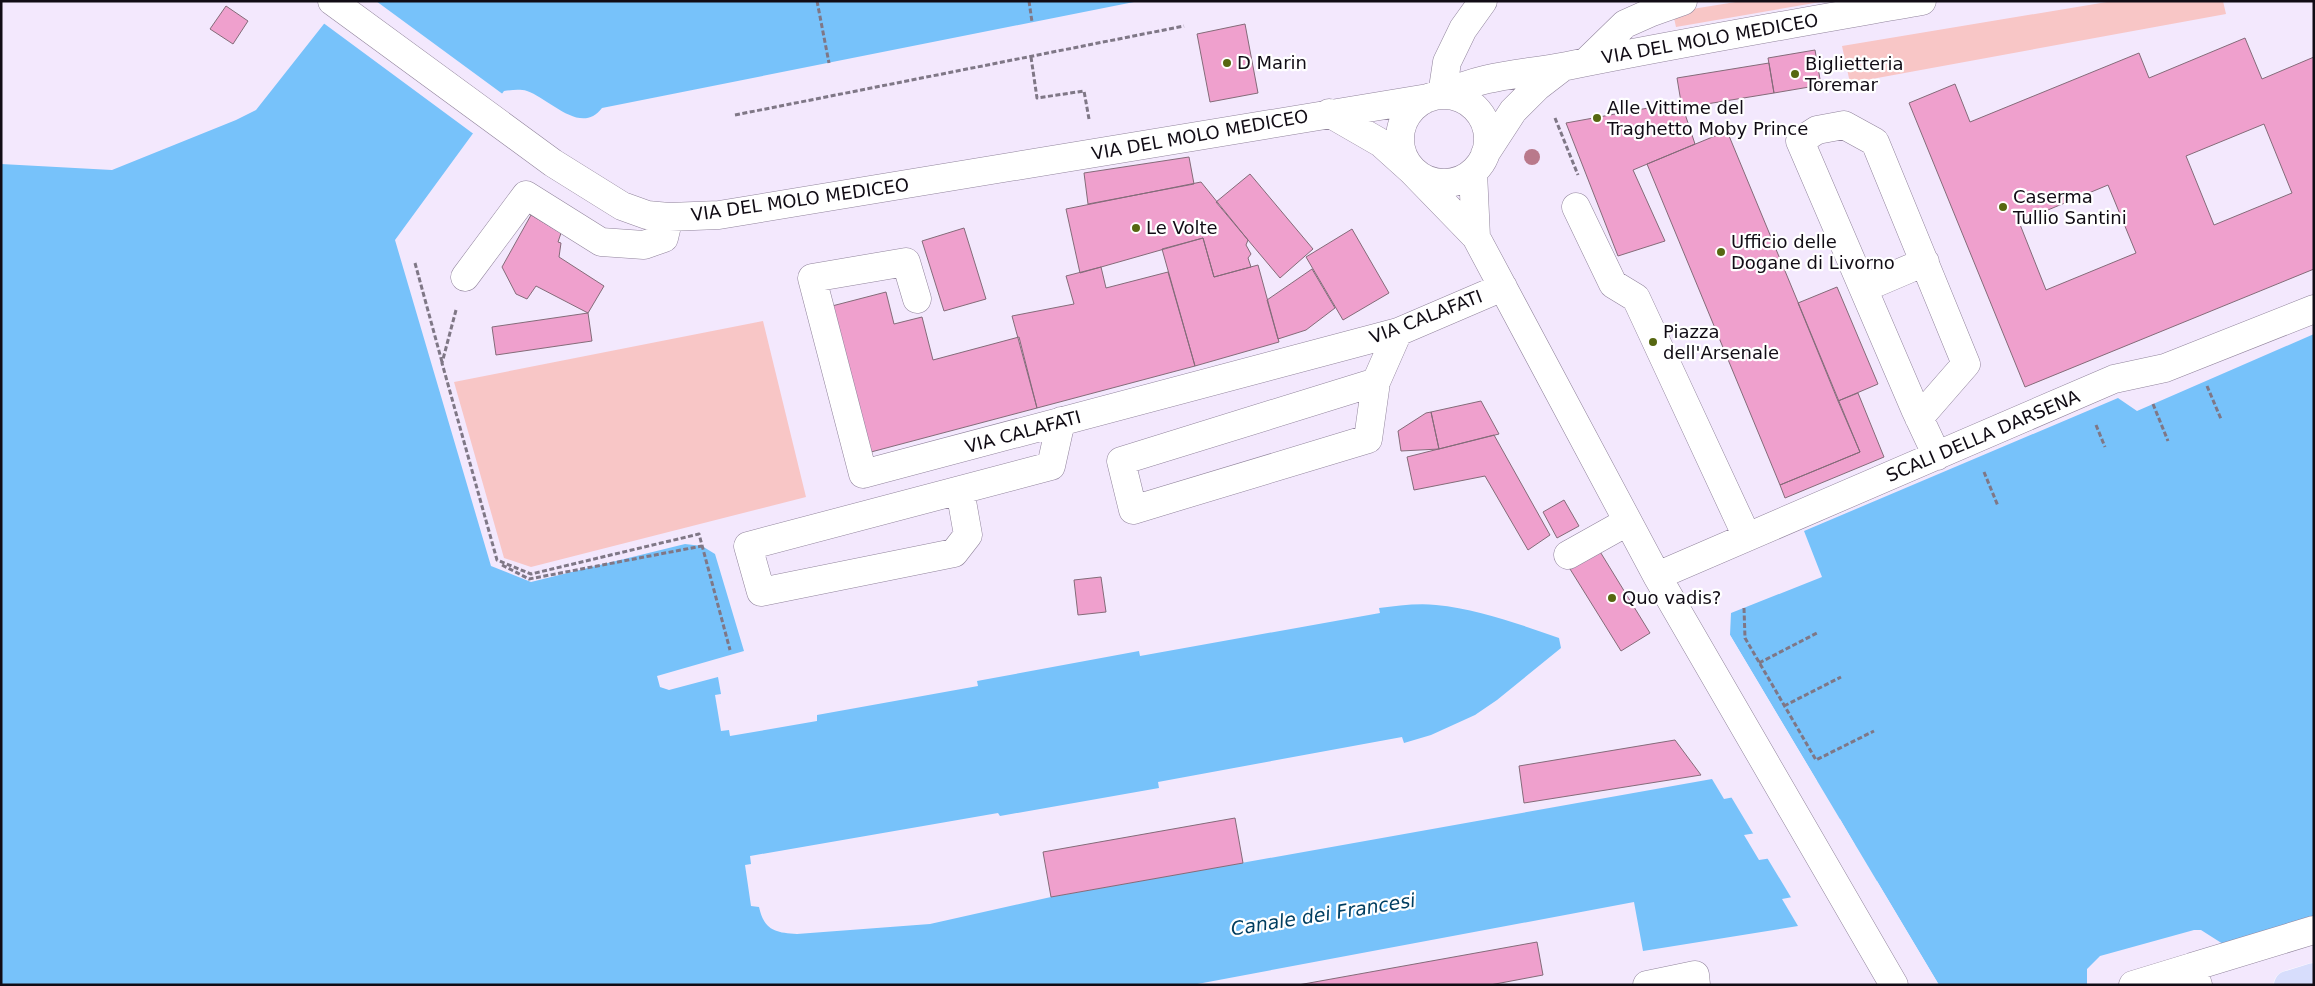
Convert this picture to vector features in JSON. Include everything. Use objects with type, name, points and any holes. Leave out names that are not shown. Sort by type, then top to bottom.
[{"type":"main road","points":[[2288,985],[2314,977]]},
{"type":"street","name":"VIA DEL MOLO MEDICEO","points":[[332,1],[553,162],[622,206],[648,215],[669,218],[720,216],[1072,158],[1329,112],[1435,96],[1488,77],[1576,64],[1628,52],[1922,1]]},
{"type":"street","points":[[1435,96],[1447,62],[1463,29],[1483,1]]},
{"type":"street","name":"VIA DEL MOLO MEDICEO","points":[[1479,163],[1513,111],[1537,87],[1576,64],[1624,24],[1683,1]]},
{"type":"street","points":[[1476,236],[1479,163],[1487,140],[1486,126],[1479,113],[1469,103],[1456,97],[1435,96],[1416,105],[1406,116],[1401,129],[1400,144],[1404,158],[1412,170],[1476,236],[1656,576],[1724,689],[1894,985]]},
{"type":"street","name":"VIA DEL MOLO MEDICEO","points":[[1329,112],[1381,143],[1412,170]]},
{"type":"street","points":[[1919,418],[1966,364],[1875,142],[1844,125],[1817,130],[1800,141],[1919,418],[1937,456]]},
{"type":"street","points":[[1412,170],[1422,178],[1448,183],[1462,179],[1479,163]]},
{"type":"street","points":[[465,277],[526,195],[601,242],[644,245],[664,238],[669,218]]},
{"type":"street","points":[[1576,207],[1613,284],[1636,298],[1747,537]]},
{"type":"street","name":"VIA CALAFATI","points":[[917,299],[906,262],[812,278],[863,474],[1398,332],[1503,287]]},
{"type":"street","points":[[1864,288],[1925,262]]},
{"type":"street","name":"SCALI DELLA DARSENA","points":[[1656,576],[2114,379],[2165,368],[2314,309]]},
{"type":"street","points":[[1376,382],[1121,461],[1133,510],[1368,439],[1376,382],[1398,332]]},
{"type":"street","points":[[960,490],[968,535],[954,552],[761,592],[748,546],[960,490],[1051,466],[1061,422]]},
{"type":"street","points":[[1568,555],[1627,522]]},
{"type":"street","points":[[2133,985],[2195,976],[2314,930]]},
{"type":"street","points":[[1647,985],[1695,975],[1696,985]]},
{"type":"path","points":[[817,1],[829,63]]},
{"type":"path","points":[[1029,1],[1032,22]]},
{"type":"path","points":[[735,114],[1184,26]]},
{"type":"path","points":[[1031,57],[1037,98],[1084,91],[1090,123],[1084,124]]},
{"type":"path","points":[[1554,115],[1571,158]]},
{"type":"path","points":[[415,263],[496,562],[529,579],[702,546]]},
{"type":"path","points":[[465,277],[442,363],[497,560],[531,574],[699,534],[730,650]]},
{"type":"path","points":[[2205,381],[2221,419]]},
{"type":"path","points":[[2153,404],[2168,441]]},
{"type":"path","points":[[2093,418],[2105,447]]},
{"type":"path","points":[[1981,466],[1998,506]]},
{"type":"path","points":[[1744,608],[1745,638],[1816,760],[1874,731]]},
{"type":"path","points":[[1759,663],[1817,633]]},
{"type":"path","points":[[1784,706],[1840,677]]},
{"type":"shaded area","points":[[1742,1],[1826,1],[1676,27],[1674,18],[1686,10]]},
{"type":"shaded area","points":[[2113,1],[2223,1],[2226,14],[1850,83],[1842,46]]},
{"type":"shaded area","points":[[763,321],[806,497],[531,567],[504,558],[454,382]]},
{"type":"water","name":"Canale dei Francesi","points":[[342,1],[1139,1],[602,108],[594,116],[585,118],[565,113],[527,91],[504,91],[395,240],[491,566],[531,582],[685,544],[702,546],[715,554],[744,651],[657,676],[660,687],[669,690],[718,677],[721,694],[715,695],[721,731],[729,730],[730,736],[817,721],[817,715],[978,686],[977,681],[1139,651],[1140,656],[1380,613],[1379,608],[1422,604],[1452,607],[1498,618],[1559,638],[1561,648],[1497,700],[1475,715],[1431,735],[1404,743],[1402,737],[1158,782],[1159,788],[1000,816],[998,813],[750,856],[751,864],[745,865],[751,906],[759,907],[767,925],[782,933],[797,934],[930,924],[1051,897],[1712,779],[1724,799],[1817,781],[1730,635],[1731,613],[1822,577],[1804,531],[2118,398],[2137,411],[2314,334],[2314,916],[2223,944],[2201,930],[2194,930],[2100,956],[2087,969],[2087,985],[1939,985],[1877,881],[1782,899],[1798,926],[1643,951],[1634,902],[1192,985],[1,985],[1,164],[112,170],[236,120],[256,110]],"holes":[[[1840,819],[1855,845],[1759,860],[1744,835]]]},
{"type":"pier","points":[[339,1],[376,1],[504,95],[475,135],[322,22]]},
{"type":"pier","points":[[1730,635],[1939,985],[1936,985],[1876,884],[1792,899],[1766,856],[1851,843],[1839,821],[1754,835],[1730,795],[1813,780],[1730,639]]},
{"type":"building","points":[[226,6],[248,21],[233,44],[210,29]]},
{"type":"building","name":"D Marin","points":[[1245,24],[1258,93],[1210,102],[1197,34]]},
{"type":"building","name":"Caserma Tullio Santini","points":[[2245,38],[2262,79],[2314,57],[2314,269],[2025,387],[1909,103],[1955,84],[1970,122],[2139,53],[2149,78]],"holes":[[[2264,124],[2292,193],[2214,225],[2186,156]],[[2108,185],[2136,253],[2046,290],[2019,222]]]},
{"type":"building","name":"Biglietteria Toremar","points":[[1815,50],[1821,85],[1774,93],[1768,58]]},
{"type":"building","points":[[1769,63],[1774,93],[1682,108],[1677,78]]},
{"type":"building","points":[[1681,102],[1695,144],[1633,170],[1665,241],[1618,256],[1566,123]]},
{"type":"building","points":[[1727,131],[1860,452],[1780,485],[1647,164]]},
{"type":"building","points":[[1189,157],[1194,184],[1088,204],[1084,173]]},
{"type":"building","points":[[1250,174],[1313,249],[1280,278],[1216,202]]},
{"type":"building","points":[[1201,182],[1248,240],[1246,245],[1251,254],[1248,258],[1251,267],[1214,277],[1203,238],[1080,273],[1066,209]]},
{"type":"building","points":[[531,215],[561,233],[558,242],[561,243],[559,257],[604,286],[588,313],[536,286],[527,299],[516,294],[502,267]]},
{"type":"building","points":[[964,228],[986,299],[944,311],[922,241]]},
{"type":"building","points":[[1352,229],[1389,293],[1343,320],[1306,257]]},
{"type":"building","points":[[1203,238],[1214,277],[1258,265],[1279,342],[1195,366],[1162,249]]},
{"type":"building","points":[[1101,267],[1106,288],[1168,272],[1195,366],[1037,408],[1012,316],[1074,304],[1066,276]]},
{"type":"building","points":[[1312,269],[1335,308],[1306,330],[1278,339],[1267,300]]},
{"type":"building","points":[[1837,287],[1878,384],[1838,401],[1798,303]]},
{"type":"building","points":[[886,292],[894,324],[922,317],[933,360],[1019,337],[1037,408],[871,452],[832,306]]},
{"type":"building","points":[[588,313],[592,341],[496,355],[492,327]]},
{"type":"building","points":[[1858,393],[1884,457],[1785,498],[1780,485],[1860,452],[1838,401]]},
{"type":"building","points":[[1481,401],[1499,434],[1439,449],[1431,412]]},
{"type":"building","points":[[1431,412],[1439,449],[1401,451],[1398,431],[1426,413]]},
{"type":"building","points":[[1494,435],[1550,535],[1528,550],[1485,476],[1414,490],[1407,457]]},
{"type":"building","points":[[1564,500],[1579,526],[1557,538],[1543,512]]},
{"type":"building","points":[[1599,550],[1650,633],[1621,651],[1570,569]]},
{"type":"building","points":[[1101,577],[1106,612],[1078,615],[1074,580]]},
{"type":"building","points":[[1675,740],[1701,775],[1524,803],[1519,766]]},
{"type":"building","points":[[1235,818],[1243,863],[1051,897],[1043,852]]},
{"type":"building","points":[[1537,942],[1543,975],[1490,985],[1298,985]]},
{"type":"place","name":"D Marin","points":[[1227,63]]},
{"type":"place","name":"Biglietteria Toremar","points":[[1795,74]]},
{"type":"place","name":"Alle Vittime del Traghetto Moby Prince","points":[[1597,118]]},
{"type":"place","name":"Caserma Tullio Santini","points":[[2003,207]]},
{"type":"place","name":"Le Volte","points":[[1136,228]]},
{"type":"place","name":"Ufficio delle Dogane di Livorno","points":[[1721,252]]},
{"type":"place","name":"Piazza dell'Arsenale","points":[[1653,342]]},
{"type":"place","name":"Quo vadis?","points":[[1612,598]]}]
